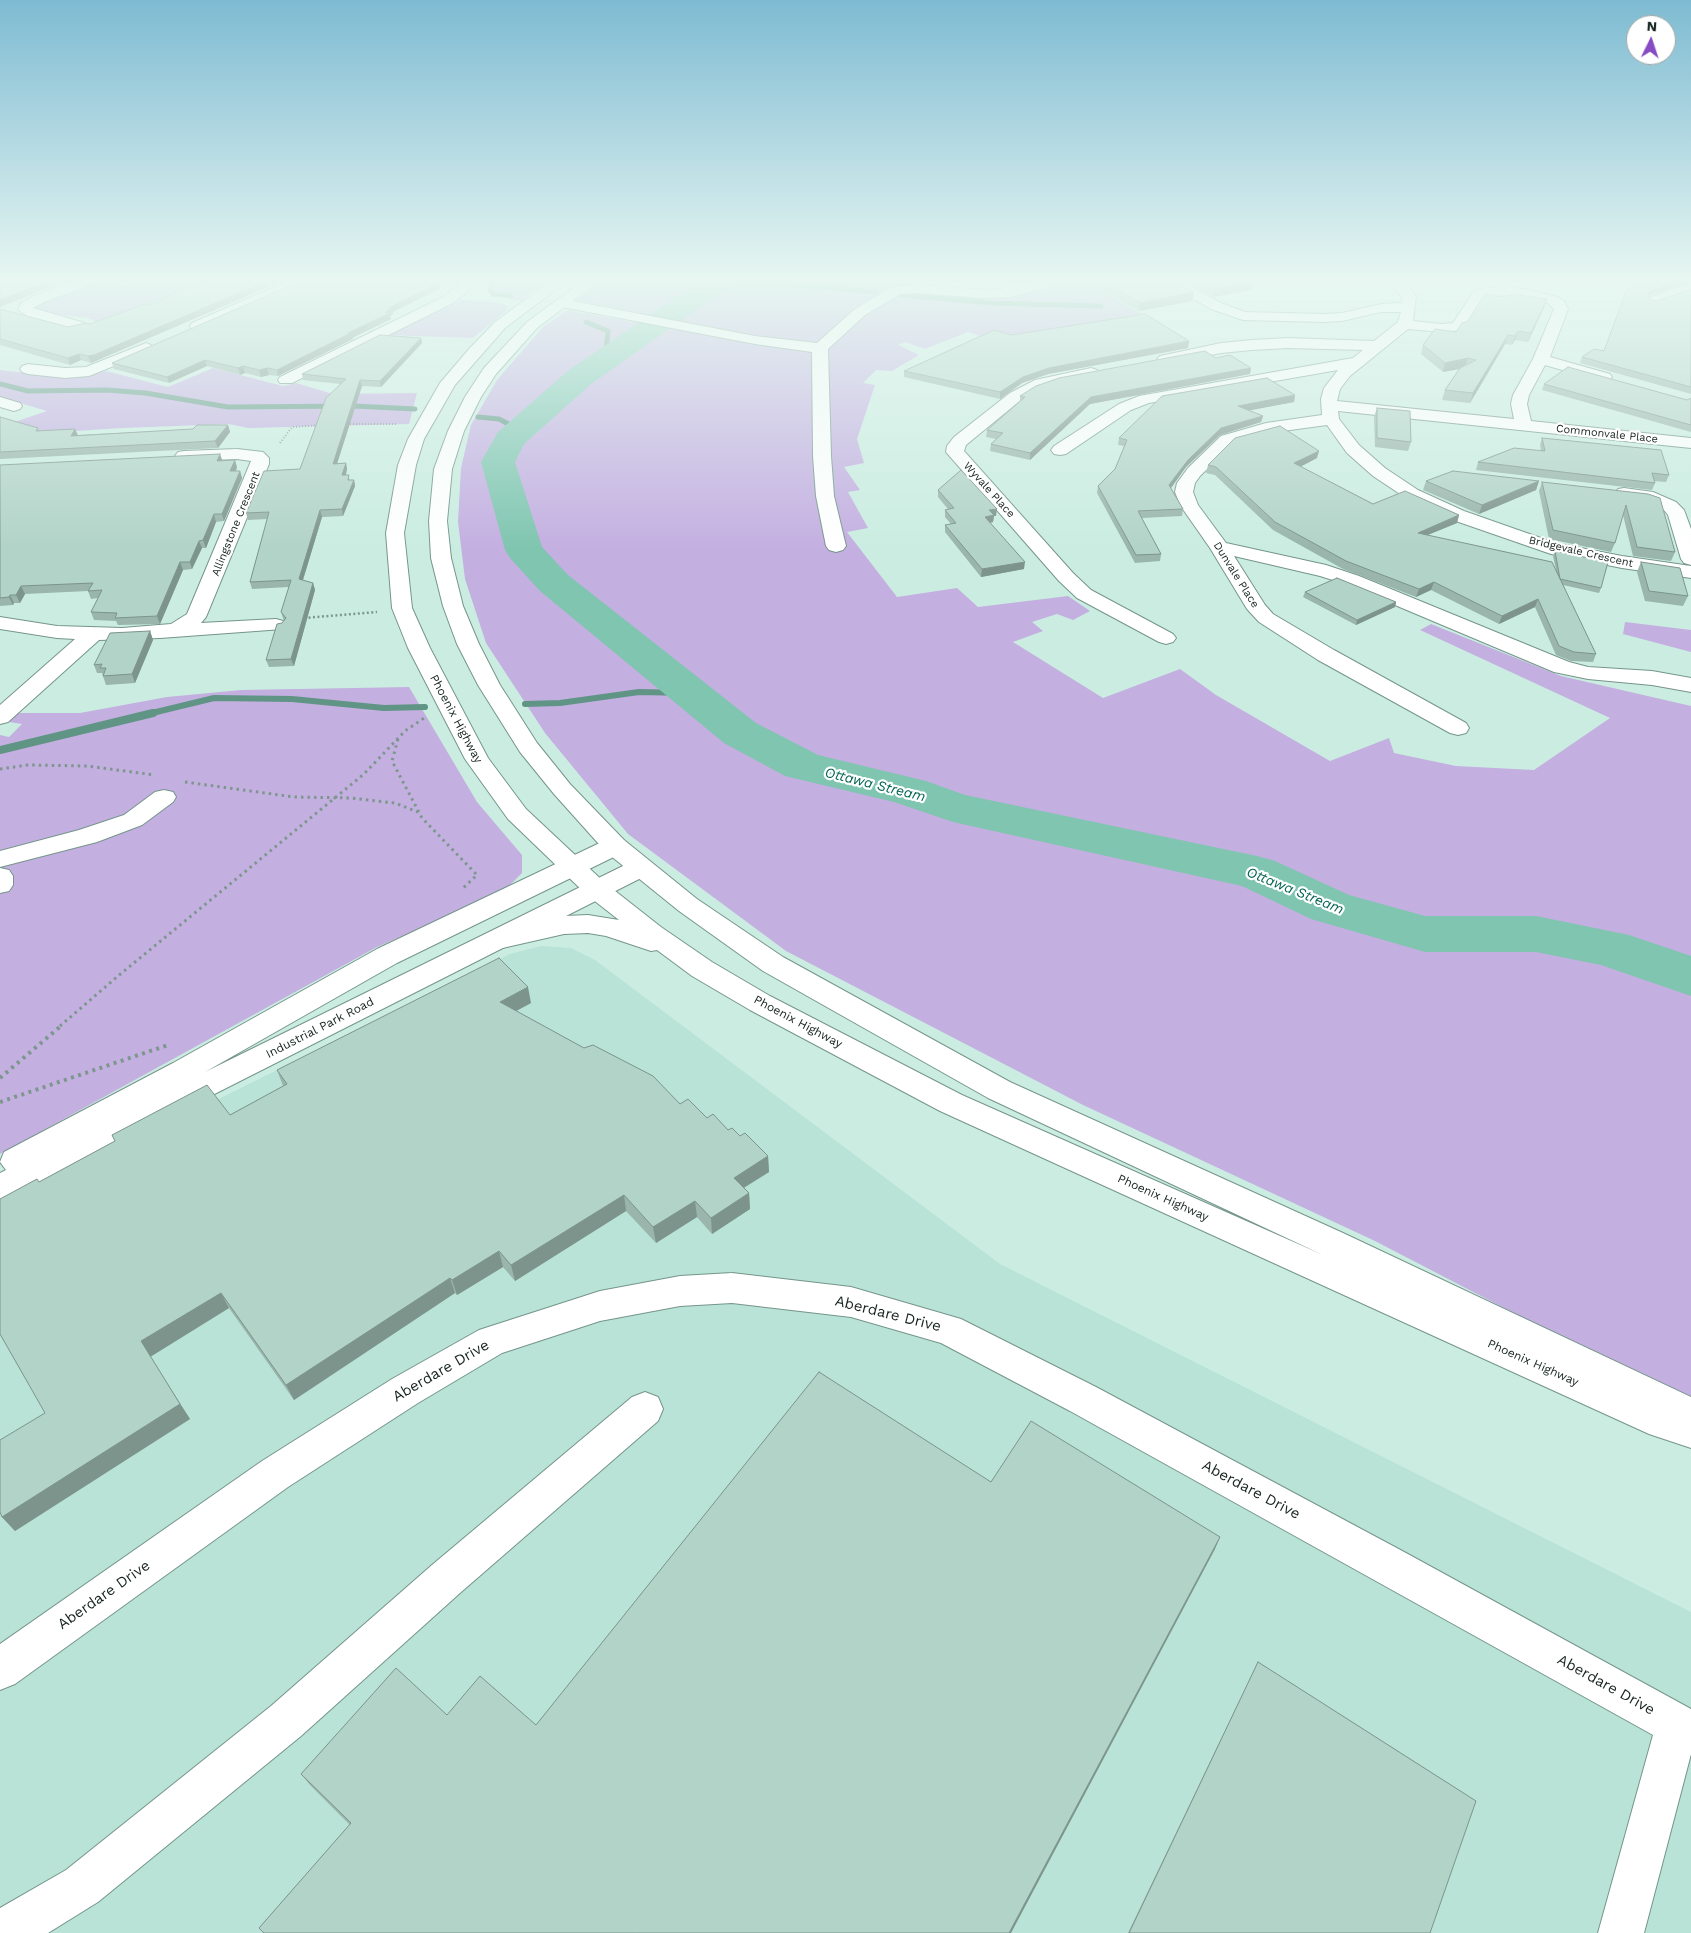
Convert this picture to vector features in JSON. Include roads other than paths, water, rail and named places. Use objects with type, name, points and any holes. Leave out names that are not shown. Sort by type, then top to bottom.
[{"type":"street","points":[[28,369],[65,374],[89,372],[98,368]]},
{"type":"street","points":[[286,380],[310,368]]},
{"type":"street","name":"Phoenix Highway","points":[[460,368],[448,383],[423,424],[407,465],[395,533],[403,610],[419,648],[477,759],[518,814],[596,889],[686,958],[760,1003],[951,1103],[1662,1422],[1691,1431]]},
{"type":"street","name":"Phoenix Highway","points":[[492,368],[463,414],[443,469],[438,521],[441,558],[452,606],[468,644],[489,685],[528,747],[562,789],[615,846],[640,868],[688,905],[773,964],[999,1090],[1564,1353],[1678,1409],[1691,1418]]},
{"type":"street","points":[[820,368],[822,456],[825,496],[836,546]]},
{"type":"street","points":[[1060,450],[1125,407],[1145,399],[1321,368]]},
{"type":"street","points":[[1330,412],[1332,388],[1350,368]]},
{"type":"street","points":[[1522,425],[1519,404],[1521,395],[1536,368]]},
{"type":"street","points":[[1575,368],[1618,380]]},
{"type":"street","name":"Wyvale Place","points":[[1106,370],[1055,380],[1029,388],[1016,396],[960,441],[956,446],[955,452],[1084,594],[1114,612],[1166,638]]},
{"type":"street","name":"Commonvale Place","points":[[1330,412],[1522,425],[1691,443]]},
{"type":"street","name":"Dunvale Place","points":[[1330,412],[1227,440],[1194,472],[1186,483],[1184,492],[1189,505],[1219,547],[1257,609],[1266,618],[1326,655],[1458,728]]},
{"type":"street","name":"Bridgevale Crescent","points":[[1330,412],[1353,448],[1379,472],[1412,494],[1457,515],[1551,548],[1622,562],[1691,572]]},
{"type":"street","name":"Allingstone Crescent","points":[[0,623],[57,632],[94,634],[160,632],[187,624],[196,617],[260,464],[260,458],[237,454],[165,457]]},
{"type":"street","points":[[1608,492],[1647,496],[1670,506],[1677,514],[1691,559]]},
{"type":"street","points":[[1219,547],[1326,571],[1352,580],[1562,667],[1588,673],[1652,678],[1691,685]]},
{"type":"street","points":[[160,632],[276,625]]},
{"type":"street","points":[[0,717],[94,634]]},
{"type":"street","points":[[0,859],[88,836],[133,820],[167,784]]},
{"type":"street","points":[[0,1168],[183,1071],[387,956],[615,846]]},
{"type":"street","name":"Industrial Park Road","points":[[0,1188],[640,868]]},
{"type":"street","points":[[0,876],[0,885]]},
{"type":"street","points":[[498,940],[564,925],[588,924],[610,927],[636,935],[686,958]]},
{"type":"street","name":"Aberdare Drive","points":[[0,1669],[275,1474],[405,1391],[491,1341],[600,1306],[680,1291],[732,1288],[851,1302],[949,1330],[1109,1413],[1684,1729]]},
{"type":"street","points":[[0,1931],[18,1924],[82,1886],[286,1721],[446,1579],[645,1409]]},
{"type":"street","points":[[1621,1933],[1684,1729]]},
{"type":"waterway","name":"Ottawa Stream","points":[[593,368],[580,377],[510,439],[498,462],[524,550],[554,583],[740,733],[802,766],[909,791],[953,807],[1257,873],[1330,907],[1425,934],[1536,934],[1610,948],[1691,977]]},
{"type":"waterway","points":[[0,384],[28,391],[107,390],[145,393],[228,407],[354,406],[415,409]]},
{"type":"waterway","points":[[478,417],[499,419],[520,430]]},
{"type":"waterway","points":[[525,704],[560,703],[639,692],[689,693]]},
{"type":"waterway","points":[[148,714],[214,698],[292,699],[384,708],[425,707]]},
{"type":"waterway","points":[[0,750],[153,713]]}]
